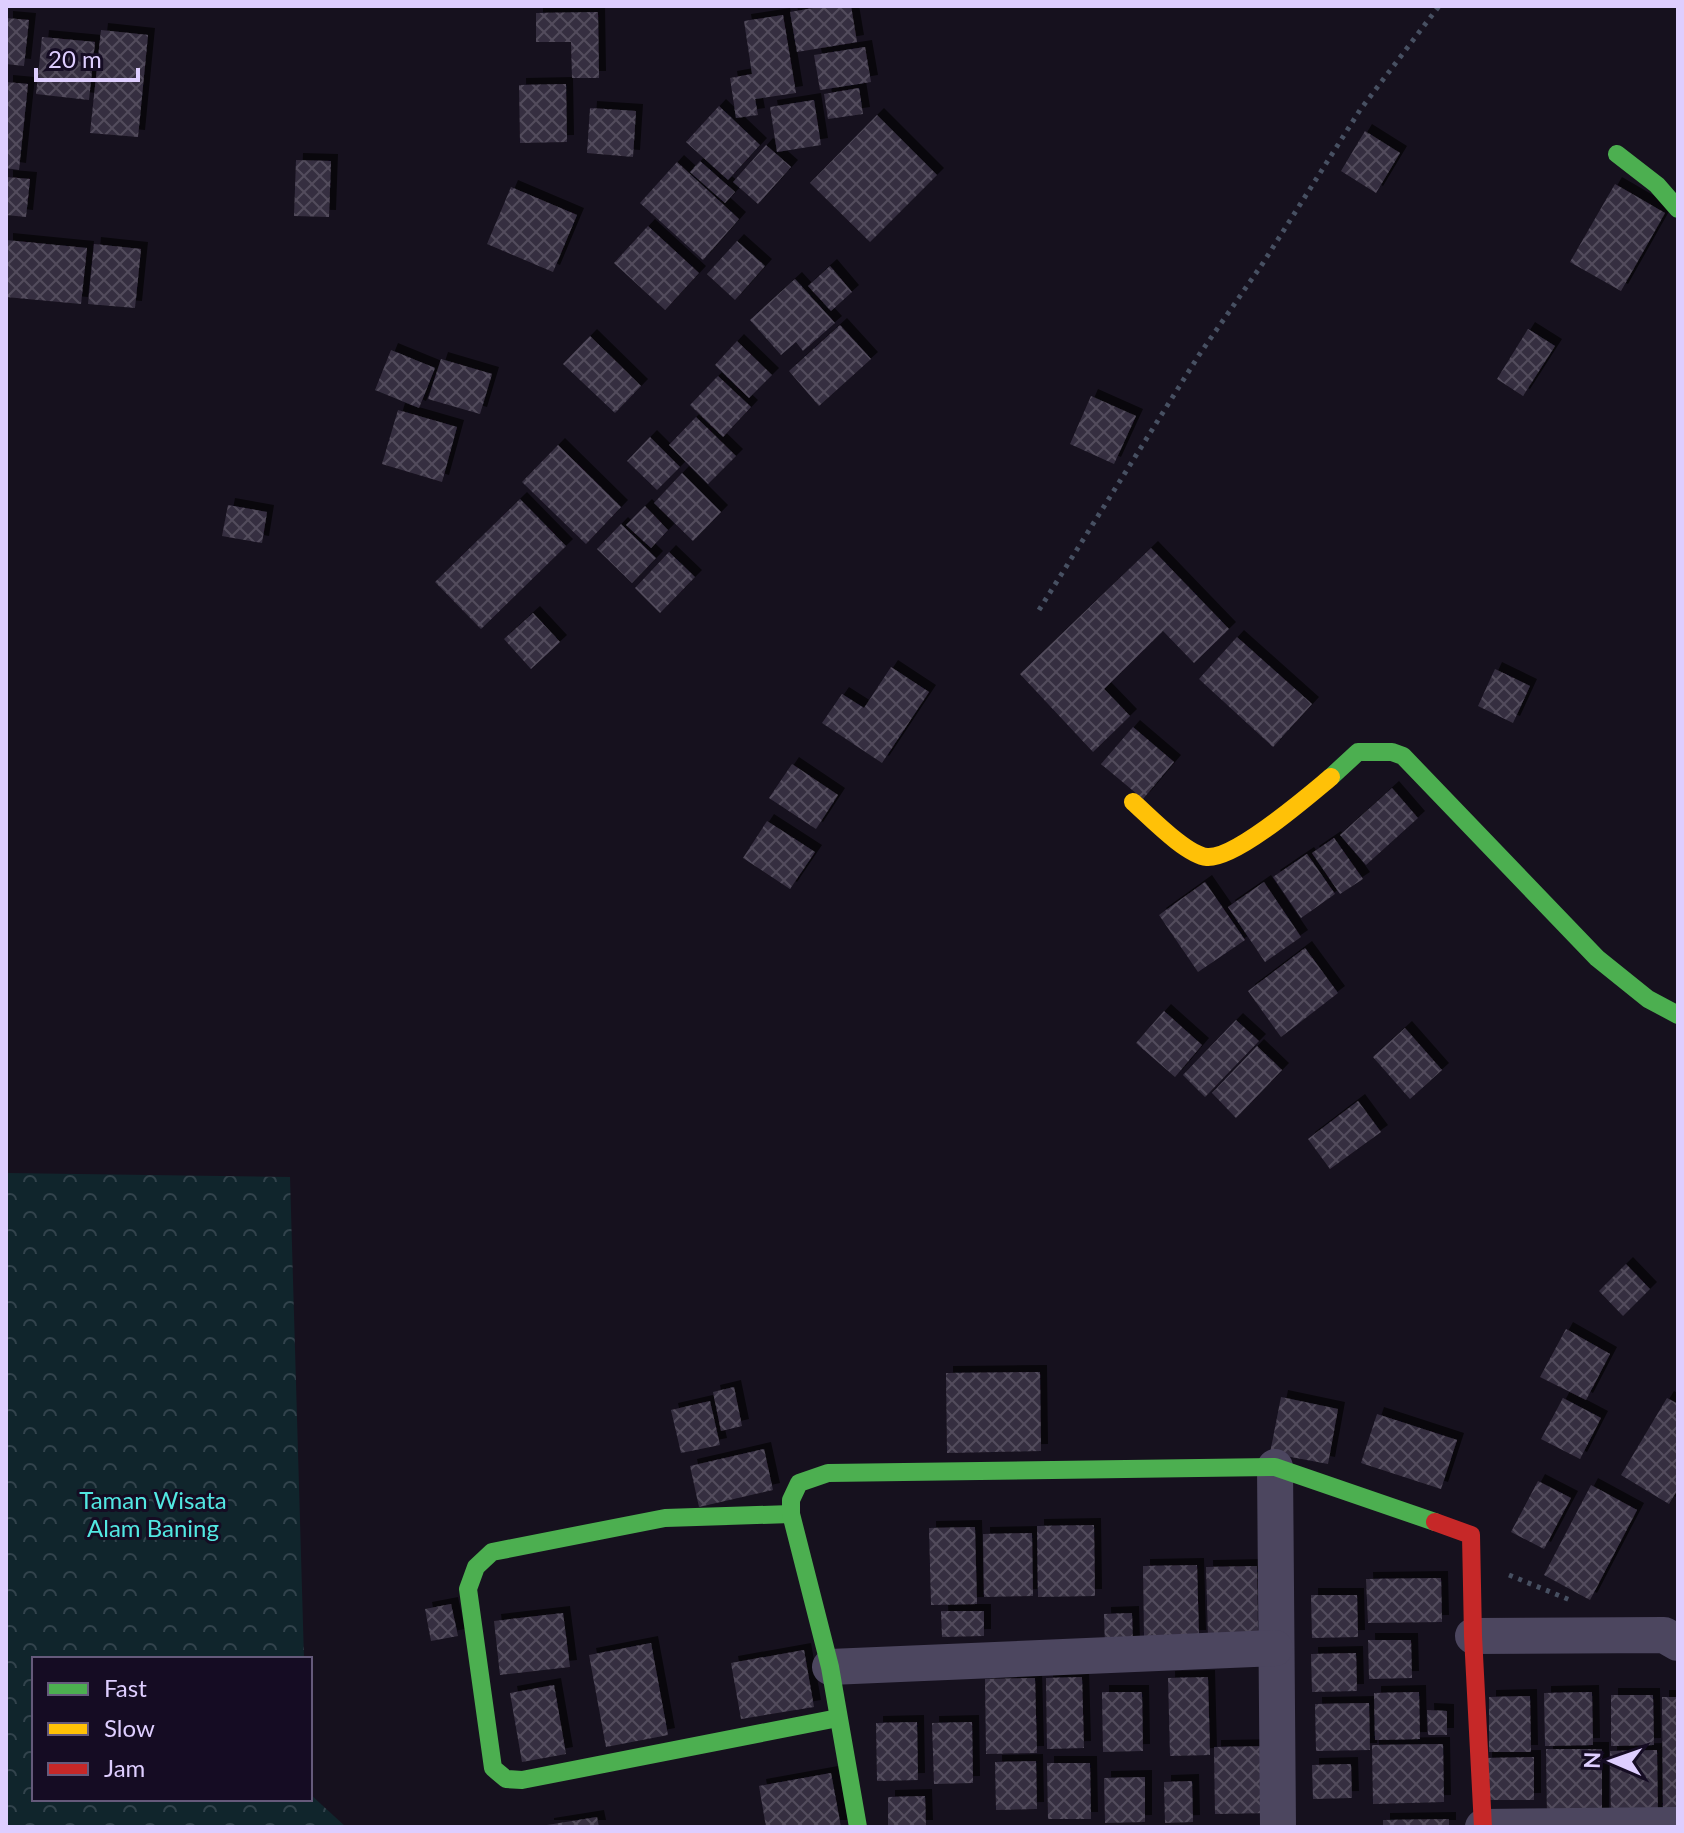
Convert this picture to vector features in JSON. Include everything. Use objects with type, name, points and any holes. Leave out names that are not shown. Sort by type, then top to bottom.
[{"type":"street","points":[[1617,154],[1657,185],[1678,209]]},
{"type":"street","points":[[1133,802],[1169,835],[1207,857],[1229,854],[1325,784],[1358,752],[1392,752],[1403,756],[1597,958],[1648,999],[1678,1015]]},
{"type":"street","points":[[1275,1467],[1278,1827]]},
{"type":"street","points":[[858,1827],[830,1667],[791,1514],[791,1500],[799,1483],[828,1473],[1275,1467],[1471,1535],[1483,1827],[1678,1825]]},
{"type":"street","points":[[791,1514],[665,1518],[492,1552],[476,1567],[468,1589],[493,1768],[506,1779],[522,1780],[838,1718]]},
{"type":"street","points":[[1473,1636],[1664,1635],[1678,1643]]},
{"type":"street","points":[[830,1667],[1275,1648]]},
{"type":"path","points":[[1039,610],[1190,368],[1263,263],[1360,110],[1439,6]]},
{"type":"path","points":[[1471,1535],[1496,1570],[1578,1603]]},
{"type":"green space","name":"Taman Wisata Alam Baning","points":[[6,1173],[290,1177],[304,1657],[32,1657],[32,1801],[312,1801],[312,1796],[346,1827],[6,1827]]},
{"type":"building","points":[[825,6],[851,6],[857,42],[797,52],[790,12]]},
{"type":"building","points":[[598,12],[599,78],[572,78],[571,42],[536,42],[536,13]]},
{"type":"building","points":[[783,15],[796,93],[755,99],[758,115],[736,118],[730,78],[752,74],[744,21]]},
{"type":"building","points":[[6,18],[29,20],[24,66],[6,64]]},
{"type":"building","points":[[101,30],[148,35],[138,137],[90,133]]},
{"type":"building","points":[[42,37],[95,42],[89,100],[36,94]]},
{"type":"building","points":[[865,47],[871,82],[820,90],[814,55]]},
{"type":"building","points":[[6,82],[28,84],[19,170],[6,168]]},
{"type":"building","points":[[566,84],[567,142],[520,143],[519,85]]},
{"type":"building","points":[[859,88],[863,114],[828,119],[824,94]]},
{"type":"building","points":[[814,100],[821,145],[777,152],[770,107]]},
{"type":"building","points":[[719,106],[760,145],[728,180],[686,142]]},
{"type":"building","points":[[590,108],[636,111],[633,157],[587,153]]},
{"type":"building","points":[[877,115],[937,175],[870,242],[810,183]]},
{"type":"building","points":[[1365,131],[1400,153],[1376,193],[1341,171]]},
{"type":"building","points":[[766,145],[791,167],[758,204],[733,182]]},
{"type":"building","points":[[296,160],[331,161],[329,217],[294,216]]},
{"type":"building","points":[[700,161],[735,192],[725,203],[690,172]]},
{"type":"building","points":[[677,162],[739,219],[703,260],[640,203]]},
{"type":"building","points":[[6,177],[30,179],[26,217],[6,215]]},
{"type":"building","points":[[1615,184],[1665,213],[1621,291],[1570,262]]},
{"type":"building","points":[[511,187],[577,215],[553,272],[487,244]]},
{"type":"building","points":[[648,226],[699,273],[665,310],[614,263]]},
{"type":"building","points":[[6,240],[87,248],[81,304],[6,297]]},
{"type":"building","points":[[737,241],[765,266],[735,300],[707,274]]},
{"type":"building","points":[[94,244],[141,249],[135,308],[88,304]]},
{"type":"building","points":[[830,266],[852,292],[831,311],[808,286]]},
{"type":"building","points":[[795,279],[835,323],[803,351],[796,342],[781,355],[750,320]]},
{"type":"building","points":[[840,325],[871,359],[819,406],[789,371]]},
{"type":"building","points":[[1528,329],[1555,346],[1523,396],[1497,379]]},
{"type":"building","points":[[590,336],[641,386],[615,413],[563,364]]},
{"type":"building","points":[[737,341],[772,375],[749,398],[715,365]]},
{"type":"building","points":[[391,350],[435,368],[419,408],[375,390]]},
{"type":"building","points":[[441,359],[492,374],[480,414],[428,399]]},
{"type":"building","points":[[718,376],[751,407],[723,437],[690,405]]},
{"type":"building","points":[[1091,396],[1136,416],[1114,464],[1070,444]]},
{"type":"building","points":[[398,410],[457,427],[442,482],[382,464]]},
{"type":"building","points":[[696,417],[736,456],[708,484],[669,445]]},
{"type":"building","points":[[650,437],[680,467],[657,490],[627,461]]},
{"type":"building","points":[[558,445],[621,507],[586,544],[522,482]]},
{"type":"building","points":[[682,473],[721,512],[693,541],[654,503]]},
{"type":"building","points":[[520,499],[566,546],[481,629],[435,582]]},
{"type":"building","points":[[228,505],[267,512],[262,543],[222,536]]},
{"type":"building","points":[[645,506],[668,530],[651,548],[626,525]]},
{"type":"building","points":[[621,524],[656,558],[632,583],[597,549]]},
{"type":"building","points":[[1151,548],[1229,629],[1194,663],[1163,631],[1104,689],[1130,716],[1093,752],[1020,674]]},
{"type":"building","points":[[669,552],[695,577],[660,613],[635,588]]},
{"type":"building","points":[[533,613],[560,642],[531,669],[504,639]]},
{"type":"building","points":[[1237,637],[1312,704],[1273,747],[1199,679]]},
{"type":"building","points":[[891,667],[929,692],[882,763],[822,723],[842,694],[864,708]]},
{"type":"building","points":[[1495,669],[1530,686],[1513,723],[1478,706]]},
{"type":"building","points":[[1133,727],[1174,762],[1143,799],[1101,764]]},
{"type":"building","points":[[792,764],[838,795],[816,829],[769,798]]},
{"type":"building","points":[[1392,788],[1418,818],[1366,865],[1340,835]]},
{"type":"building","points":[[767,821],[815,852],[790,889],[743,858]]},
{"type":"building","points":[[1334,838],[1363,879],[1340,894],[1312,853]]},
{"type":"building","points":[[1307,854],[1335,894],[1301,918],[1273,877]]},
{"type":"building","points":[[1205,882],[1245,940],[1198,972],[1159,915]]},
{"type":"building","points":[[1264,882],[1301,937],[1265,962],[1228,907]]},
{"type":"building","points":[[1305,948],[1338,993],[1281,1037],[1248,991]]},
{"type":"building","points":[[1164,1011],[1202,1045],[1175,1077],[1136,1043]]},
{"type":"building","points":[[1236,1020],[1259,1041],[1205,1097],[1183,1075]]},
{"type":"building","points":[[1405,1028],[1442,1070],[1410,1099],[1373,1057]]},
{"type":"building","points":[[1257,1046],[1282,1070],[1236,1118],[1212,1093]]},
{"type":"building","points":[[1358,1101],[1381,1132],[1330,1169],[1308,1139]]},
{"type":"building","points":[[1626,1264],[1650,1289],[1623,1316],[1599,1291]]},
{"type":"building","points":[[1566,1329],[1610,1354],[1586,1400],[1540,1377]]},
{"type":"building","points":[[1040,1372],[1041,1451],[947,1453],[946,1373]]},
{"type":"building","points":[[734,1387],[742,1426],[721,1431],[713,1392]]},
{"type":"building","points":[[1281,1397],[1338,1409],[1328,1464],[1270,1453]]},
{"type":"building","points":[[1563,1398],[1601,1418],[1580,1459],[1541,1439]]},
{"type":"building","points":[[1667,1398],[1678,1404],[1678,1489],[1669,1504],[1621,1475]]},
{"type":"building","points":[[710,1401],[720,1445],[681,1453],[671,1410]]},
{"type":"building","points":[[1377,1414],[1457,1440],[1441,1489],[1361,1463]]},
{"type":"building","points":[[764,1449],[773,1490],[699,1507],[690,1466]]},
{"type":"building","points":[[1538,1481],[1571,1498],[1544,1549],[1511,1532]]},
{"type":"building","points":[[1591,1485],[1637,1510],[1590,1600],[1544,1575]]},
{"type":"building","points":[[1094,1525],[1095,1596],[1038,1597],[1037,1526]]},
{"type":"building","points":[[975,1527],[977,1604],[931,1605],[929,1528]]},
{"type":"building","points":[[1032,1533],[1033,1596],[984,1597],[983,1534]]},
{"type":"building","points":[[1197,1565],[1199,1637],[1144,1638],[1143,1566]]},
{"type":"building","points":[[1257,1566],[1258,1637],[1208,1638],[1206,1567]]},
{"type":"building","points":[[1441,1578],[1442,1622],[1368,1623],[1366,1579]]},
{"type":"building","points":[[1311,1595],[1357,1595],[1358,1637],[1312,1638]]},
{"type":"building","points":[[451,1604],[458,1636],[431,1641],[425,1609]]},
{"type":"building","points":[[941,1611],[984,1611],[984,1636],[942,1637]]},
{"type":"building","points":[[563,1613],[570,1667],[500,1675],[494,1621]]},
{"type":"building","points":[[1132,1613],[1133,1648],[1105,1648],[1104,1614]]},
{"type":"building","points":[[1368,1640],[1411,1640],[1412,1678],[1369,1679]]},
{"type":"building","points":[[651,1643],[668,1735],[606,1747],[589,1655]]},
{"type":"building","points":[[804,1650],[814,1707],[741,1719],[731,1663]]},
{"type":"building","points":[[1356,1653],[1357,1691],[1312,1692],[1311,1654]]},
{"type":"building","points":[[1082,1677],[1084,1748],[1047,1749],[1046,1678]]},
{"type":"building","points":[[1208,1677],[1210,1755],[1170,1756],[1168,1678]]},
{"type":"building","points":[[1035,1678],[1037,1753],[986,1754],[985,1679]]},
{"type":"building","points":[[554,1685],[566,1754],[522,1762],[510,1693]]},
{"type":"building","points":[[1102,1692],[1142,1692],[1143,1751],[1103,1752]]},
{"type":"building","points":[[1419,1692],[1420,1739],[1375,1740],[1374,1693]]},
{"type":"building","points":[[1592,1692],[1593,1745],[1545,1746],[1544,1693]]},
{"type":"building","points":[[1611,1695],[1653,1695],[1654,1745],[1611,1746]]},
{"type":"building","points":[[1530,1696],[1531,1752],[1489,1752],[1489,1697]]},
{"type":"building","points":[[1662,1697],[1678,1697],[1678,1813],[1663,1813]]},
{"type":"building","points":[[1369,1703],[1370,1750],[1316,1751],[1315,1704]]},
{"type":"building","points":[[1427,1710],[1447,1711],[1447,1735],[1428,1735]]},
{"type":"building","points":[[917,1722],[918,1780],[877,1781],[876,1723]]},
{"type":"building","points":[[972,1722],[973,1783],[934,1784],[932,1723]]},
{"type":"building","points":[[1443,1744],[1444,1802],[1373,1804],[1372,1745]]},
{"type":"building","points":[[1274,1746],[1275,1813],[1215,1814],[1214,1747]]},
{"type":"building","points":[[1546,1749],[1602,1749],[1602,1820],[1547,1820]]},
{"type":"building","points":[[1657,1750],[1658,1820],[1611,1821],[1610,1751]]},
{"type":"building","points":[[1534,1757],[1534,1800],[1486,1800],[1485,1758]]},
{"type":"building","points":[[1036,1761],[1037,1809],[996,1810],[995,1762]]},
{"type":"building","points":[[1047,1763],[1090,1763],[1091,1819],[1048,1819]]},
{"type":"building","points":[[1351,1764],[1352,1798],[1313,1799],[1312,1765]]},
{"type":"building","points":[[831,1773],[841,1827],[766,1827],[759,1786]]},
{"type":"building","points":[[1145,1777],[1145,1822],[1105,1823],[1104,1778]]},
{"type":"building","points":[[1192,1781],[1193,1822],[1165,1823],[1164,1782]]},
{"type":"building","points":[[925,1796],[926,1827],[888,1827],[888,1797]]},
{"type":"building","points":[[597,1817],[599,1827],[547,1827],[547,1825]]},
{"type":"building","points":[[1449,1819],[1449,1827],[1383,1827],[1383,1820]]},
{"type":"traffic: fast","points":[[1617,154],[1657,185],[1678,209]]},
{"type":"traffic: fast","points":[[1331,777],[1358,752],[1392,752],[1403,756],[1597,958],[1648,999],[1678,1015]]},
{"type":"traffic: fast","points":[[858,1827],[830,1667],[791,1514],[791,1500],[799,1483],[828,1473],[1275,1467],[1435,1522]]},
{"type":"traffic: fast","points":[[791,1514],[665,1518],[492,1552],[476,1567],[468,1589],[493,1768],[506,1779],[522,1780],[838,1718]]},
{"type":"traffic: slow","points":[[1133,802],[1189,850],[1207,857],[1220,855],[1253,838],[1331,777]]},
{"type":"traffic: jam","points":[[1435,1522],[1471,1535],[1483,1827]]}]
